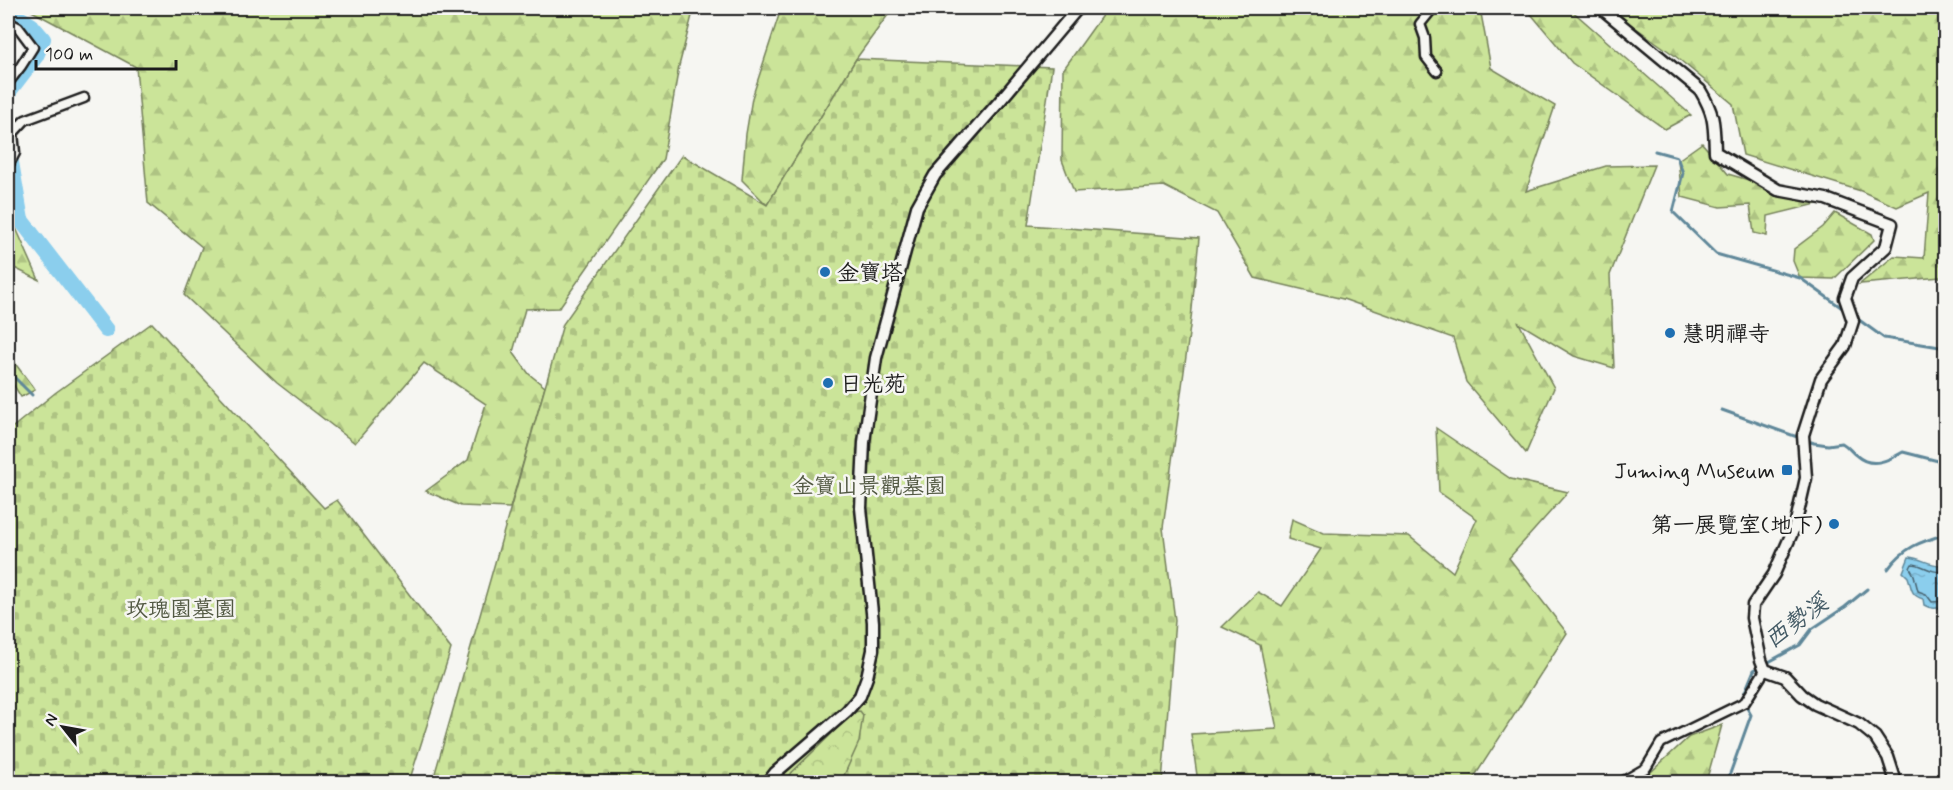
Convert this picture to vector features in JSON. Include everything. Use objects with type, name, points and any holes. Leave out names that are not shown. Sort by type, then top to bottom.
[{"type":"street","points":[[768,783],[775,773],[847,711],[860,696],[867,677],[873,650],[873,631],[861,508],[864,441],[876,358],[917,207],[935,175],[1078,8]]},
{"type":"street","points":[[1433,8],[1419,24],[1425,38],[1426,57],[1437,71]]},
{"type":"street","points":[[1601,8],[1700,90],[1710,107],[1715,152],[1778,190],[1826,199],[1892,224],[1886,248],[1852,278],[1845,298],[1853,321],[1845,346],[1821,379],[1803,435],[1806,478],[1795,526],[1774,574],[1753,605],[1752,618],[1765,670]]},
{"type":"street","points":[[8,22],[18,27],[33,47],[8,82]]},
{"type":"street","points":[[8,163],[9,166],[15,153],[13,133],[25,120],[84,98]]},
{"type":"street","points":[[1622,783],[1646,768],[1661,743],[1745,702],[1765,670]]},
{"type":"street","points":[[1765,670],[1785,677],[1802,695],[1815,704],[1859,723],[1875,737],[1888,757],[1896,783]]},
{"type":"green space","points":[[26,8],[694,8],[679,66],[663,159],[559,308],[525,309],[513,352],[529,374],[545,387],[510,508],[461,506],[426,491],[468,460],[486,404],[424,363],[355,443],[277,383],[184,295],[202,247],[148,203],[136,67]]},
{"type":"green space","points":[[772,8],[893,8],[856,59],[767,205],[742,180],[752,98],[779,15]]},
{"type":"green space","points":[[1102,8],[1480,8],[1491,68],[1555,106],[1526,191],[1606,166],[1654,165],[1610,275],[1614,368],[1574,356],[1519,323],[1554,388],[1526,453],[1466,382],[1453,338],[1343,299],[1255,278],[1217,213],[1164,186],[1074,192],[1062,160],[1063,70],[1103,14]]},
{"type":"green space","points":[[1526,8],[1569,8],[1691,115],[1665,129],[1572,63]]},
{"type":"green space","points":[[1608,8],[1945,8],[1945,281],[1941,277],[1860,284],[1894,256],[1924,258],[1929,193],[1897,207],[1861,191],[1743,155],[1733,104],[1674,55]]},
{"type":"green space","name":"金寶山景觀墓園","points":[[856,59],[1052,67],[1028,225],[1199,238],[1191,319],[1163,528],[1175,620],[1162,782],[435,782],[435,773],[563,324],[682,155],[767,205]]},
{"type":"green space","points":[[1702,143],[1728,174],[1825,202],[1768,216],[1767,236],[1754,233],[1750,205],[1720,207],[1682,197],[1678,160]]},
{"type":"green space","points":[[8,210],[39,280],[8,265]]},
{"type":"green space","points":[[1835,213],[1872,234],[1874,240],[1834,279],[1800,278],[1793,261],[1794,249],[1823,227]]},
{"type":"green space","name":"玫瑰園墓園","points":[[152,323],[324,508],[337,500],[451,649],[409,782],[23,782],[8,769],[8,431],[55,393]]},
{"type":"green space","points":[[8,354],[35,390],[21,397],[8,376]]},
{"type":"green space","points":[[1436,428],[1511,479],[1568,492],[1509,558],[1567,633],[1471,782],[1198,782],[1191,734],[1277,729],[1260,645],[1222,627],[1258,592],[1282,606],[1321,549],[1288,539],[1292,519],[1324,533],[1409,536],[1453,572],[1477,519],[1439,492]]},
{"type":"green space","points":[[860,711],[863,715],[859,742],[841,782],[782,782],[854,712]]},
{"type":"green space","points":[[1722,725],[1706,782],[1640,782],[1689,737]]},
{"type":"water","points":[[1909,557],[1935,565],[1945,565],[1945,606],[1927,607],[1923,599],[1914,593],[1908,577],[1903,572]]},
{"type":"waterway","points":[[8,11],[31,25],[43,39],[36,56],[10,90],[8,96]]},
{"type":"waterway","points":[[8,145],[21,220],[106,330]]},
{"type":"waterway","points":[[1655,151],[1677,157],[1683,173],[1673,212],[1716,254],[1800,278],[1845,310]]},
{"type":"waterway","points":[[1855,317],[1884,338],[1946,348]]},
{"type":"waterway","points":[[8,371],[32,395]]},
{"type":"waterway","points":[[1722,410],[1814,443],[1828,445],[1842,443],[1857,456],[1869,462],[1880,462],[1903,452],[1946,463]]},
{"type":"waterway","name":"西勢溪","points":[[1888,569],[1900,555],[1913,546],[1946,534]]},
{"type":"waterway","name":"西勢溪","points":[[1727,782],[1751,715],[1742,699],[1754,670],[1800,645],[1812,629],[1867,589]]},
{"type":"place","name":"金寶塔","points":[[825,272]]},
{"type":"place","name":"慧明禪寺","points":[[1670,333]]},
{"type":"place","name":"日光苑","points":[[828,383]]},
{"type":"place","name":"Juming Museum","points":[[1787,470]]},
{"type":"place","name":"第一展覽室(地下)","points":[[1834,524]]}]
